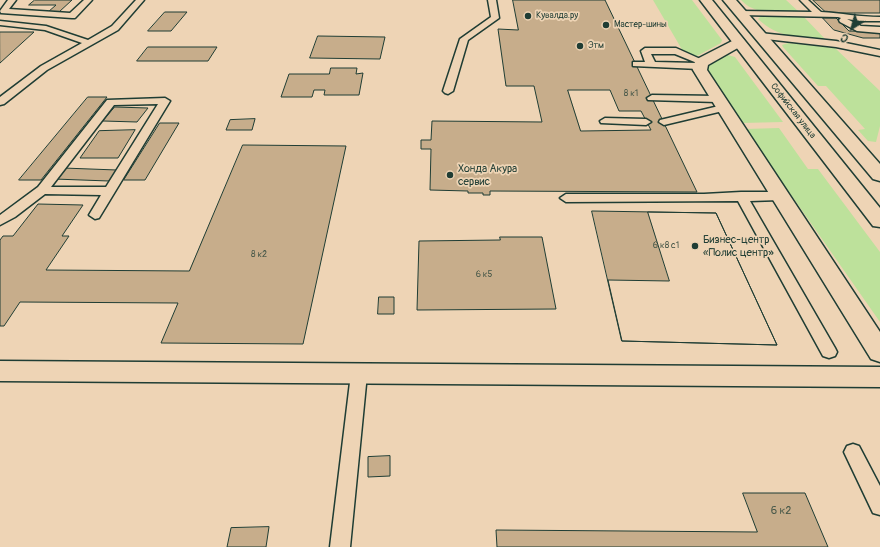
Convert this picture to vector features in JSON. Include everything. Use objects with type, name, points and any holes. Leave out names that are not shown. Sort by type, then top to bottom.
[{"type":"street","name":"Софийская улица","points":[[706,0],[880,221]]},
{"type":"street","points":[[729,0],[879,172]]},
{"type":"street","points":[[738,42],[700,64],[703,76],[880,352]]},
{"type":"street","points":[[0,371],[880,377]]},
{"type":"lane","points":[[12,0],[4,11],[72,16],[88,0]]},
{"type":"lane","points":[[0,102],[44,68],[115,28],[140,0]]},
{"type":"lane","points":[[448,92],[464,39],[495,18],[492,0]]},
{"type":"lane","points":[[804,0],[819,15]]},
{"type":"lane","points":[[740,13],[819,15],[860,19],[880,19]]},
{"type":"lane","points":[[838,16],[852,27],[862,30],[880,30]]},
{"type":"lane","points":[[0,23],[46,28],[90,43]]},
{"type":"lane","points":[[760,36],[836,44],[880,53]]},
{"type":"lane","points":[[651,64],[645,51],[676,51],[700,64]]},
{"type":"lane","points":[[636,64],[700,64]]},
{"type":"lane","points":[[652,98],[720,103]]},
{"type":"lane","points":[[0,221],[42,190],[111,102],[164,101],[95,215]]},
{"type":"lane","points":[[664,122],[720,103]]},
{"type":"lane","points":[[605,121],[646,122]]},
{"type":"lane","points":[[42,190],[109,191]]},
{"type":"lane","points":[[741,196],[829,352]]},
{"type":"lane","points":[[566,198],[780,196]]},
{"type":"lane","points":[[340,547],[359,374]]},
{"type":"lane","points":[[853,452],[880,506]]},
{"type":"green space","points":[[653,0],[692,0],[722,40],[721,43],[697,56],[684,53]]},
{"type":"green space","points":[[741,0],[786,0],[799,12],[760,11],[753,9]]},
{"type":"green space","points":[[761,16],[804,17],[826,40],[789,36],[773,30],[766,25],[758,19]]},
{"type":"green space","points":[[788,43],[835,48],[880,91],[880,126],[876,142],[868,141],[858,130],[865,129],[826,86],[818,86],[783,47],[782,45]]},
{"type":"green space","points":[[725,55],[735,57],[783,122],[742,123],[707,68],[711,63]]},
{"type":"green space","points":[[779,128],[808,169],[818,169],[880,252],[880,322],[745,129]]},
{"type":"building","points":[[35,0],[72,0],[59,12],[48,12],[56,5],[29,5]]},
{"type":"building","points":[[513,0],[605,0],[697,192],[490,191],[490,195],[483,195],[483,193],[468,193],[468,191],[430,190],[431,149],[421,149],[421,140],[431,140],[432,121],[542,122],[534,86],[506,86],[498,29],[518,30]],"holes":[[[568,90],[610,90],[619,111],[641,111],[651,130],[581,131]]]},
{"type":"building","points":[[813,0],[880,0],[880,13],[827,13]]},
{"type":"building","points":[[165,12],[187,12],[171,31],[148,31]]},
{"type":"building","points":[[823,18],[836,18],[849,31],[880,32],[880,38],[863,38],[834,30]]},
{"type":"building","points":[[0,32],[34,32],[0,63]]},
{"type":"building","points":[[318,36],[385,37],[380,59],[310,58]]},
{"type":"building","points":[[148,47],[217,47],[208,61],[137,61]]},
{"type":"building","points":[[331,68],[357,68],[356,74],[363,73],[359,95],[324,95],[325,90],[314,90],[312,97],[281,97],[289,74],[329,74]]},
{"type":"building","points":[[88,97],[107,97],[41,180],[19,180]]},
{"type":"building","points":[[115,107],[148,108],[137,122],[103,121]]},
{"type":"building","points":[[255,119],[252,130],[226,130],[230,120]]},
{"type":"building","points":[[160,123],[179,123],[145,180],[124,180]]},
{"type":"building","points":[[135,130],[118,158],[80,158],[99,131]]},
{"type":"building","points":[[243,145],[346,146],[303,344],[161,343],[178,303],[20,302],[4,326],[0,326],[0,240],[3,236],[13,236],[38,204],[83,205],[62,236],[69,236],[46,270],[189,271]]},
{"type":"building","points":[[63,168],[117,170],[109,181],[54,179]]},
{"type":"building","name":"Бизнес-центр «Полис центр»","points":[[592,211],[716,213],[777,345],[622,341]]},
{"type":"building","name":"Бизнес-центр «Полис центр»","points":[[648,212],[716,213],[777,345],[622,341],[608,280],[669,281]]},
{"type":"building","points":[[500,237],[542,237],[556,309],[417,310],[419,241],[500,240]]},
{"type":"building","points":[[379,297],[394,297],[394,314],[378,314]]},
{"type":"building","points":[[390,456],[390,476],[368,477],[368,457]]},
{"type":"building","points":[[743,493],[805,493],[828,547],[497,547],[496,530],[757,532]]},
{"type":"building","points":[[269,527],[266,547],[227,547],[231,528]]},
{"type":"place","name":"Кувалда.ру","points":[[528,16]]},
{"type":"place","name":"Мастер-шины","points":[[606,25]]},
{"type":"place","name":"Этм","points":[[580,46]]},
{"type":"place","name":"Хонда Акура сервис","points":[[450,175]]},
{"type":"place","name":"Бизнес-центр «Полис центр»","points":[[695,246]]}]
